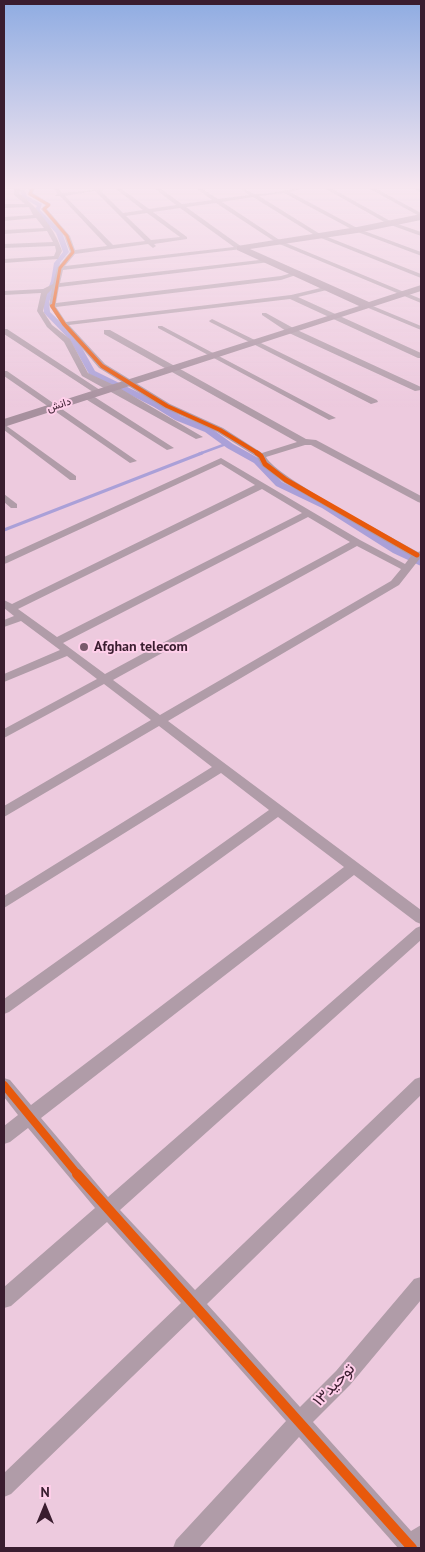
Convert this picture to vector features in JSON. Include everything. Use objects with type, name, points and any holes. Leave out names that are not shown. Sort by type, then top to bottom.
[{"type":"main road","points":[[269,261],[299,273],[368,306]]},
{"type":"main road","name":"دانش","points":[[4,424],[421,288]]},
{"type":"street","points":[[4,812],[395,582],[419,555],[286,480],[265,464],[261,456],[220,430],[167,406],[102,366],[64,324],[52,305],[60,268],[65,261]]},
{"type":"street","points":[[167,261],[181,278]]},
{"type":"street","points":[[4,293],[46,289],[57,285],[180,261]]},
{"type":"street","points":[[60,268],[254,261]]},
{"type":"street","points":[[325,261],[421,302]]},
{"type":"street","points":[[384,261],[421,276]]},
{"type":"street","points":[[52,305],[190,286],[281,278],[299,273]]},
{"type":"street","points":[[190,286],[198,295]]},
{"type":"street","points":[[64,324],[206,304],[291,297],[329,288]]},
{"type":"street","points":[[46,289],[40,310],[49,326],[67,341],[85,374],[199,437]]},
{"type":"street","points":[[291,297],[421,356]]},
{"type":"street","points":[[368,306],[421,328]]},
{"type":"street","points":[[264,314],[292,330],[418,389]]},
{"type":"street","points":[[212,321],[374,402]]},
{"type":"street","points":[[160,327],[332,418]]},
{"type":"street","points":[[4,331],[99,392]]},
{"type":"street","points":[[107,332],[304,442]]},
{"type":"street","points":[[4,373],[52,408],[133,461]]},
{"type":"street","points":[[87,396],[170,448]]},
{"type":"street","points":[[4,424],[73,478]]},
{"type":"street","points":[[261,456],[304,442],[313,442],[421,500]]},
{"type":"street","points":[[4,561],[219,462],[226,462],[357,542],[406,568]]},
{"type":"street","points":[[7,606],[263,485]]},
{"type":"street","points":[[4,497],[14,506]]},
{"type":"street","points":[[56,642],[309,513]]},
{"type":"street","points":[[4,734],[357,542]]},
{"type":"street","points":[[7,606],[421,918]]},
{"type":"street","points":[[4,624],[22,616]]},
{"type":"street","points":[[4,678],[68,651]]},
{"type":"street","points":[[4,903],[221,767]]},
{"type":"street","points":[[4,1007],[278,810]]},
{"type":"street","points":[[4,1136],[354,866]]},
{"type":"street","points":[[4,1299],[421,932]]},
{"type":"street","points":[[4,1084],[108,1209],[162,1270],[194,1302],[412,1548],[421,1536]]},
{"type":"street","points":[[4,1487],[421,1084]]},
{"type":"street","name":"توحید۱۳","points":[[184,1548],[300,1421],[343,1378],[421,1286]]},
{"type":"waterway","points":[[58,261],[54,281],[46,302],[47,313],[73,339],[92,372],[157,405],[178,418],[208,430],[230,446],[257,461],[279,484],[325,506],[396,551],[421,563]]},
{"type":"waterway","points":[[199,454],[226,444]]},
{"type":"waterway","points":[[4,530],[202,453]]},
{"type":"cycle path","points":[[65,261],[60,268],[52,305],[64,324],[102,366],[167,406],[220,430],[261,456],[265,464],[286,480],[417,555]]},
{"type":"cycle path","points":[[4,1085],[120,1223],[194,1303],[412,1548]]},
{"type":"place","name":"Afghan telecom","points":[[84,647]]}]
